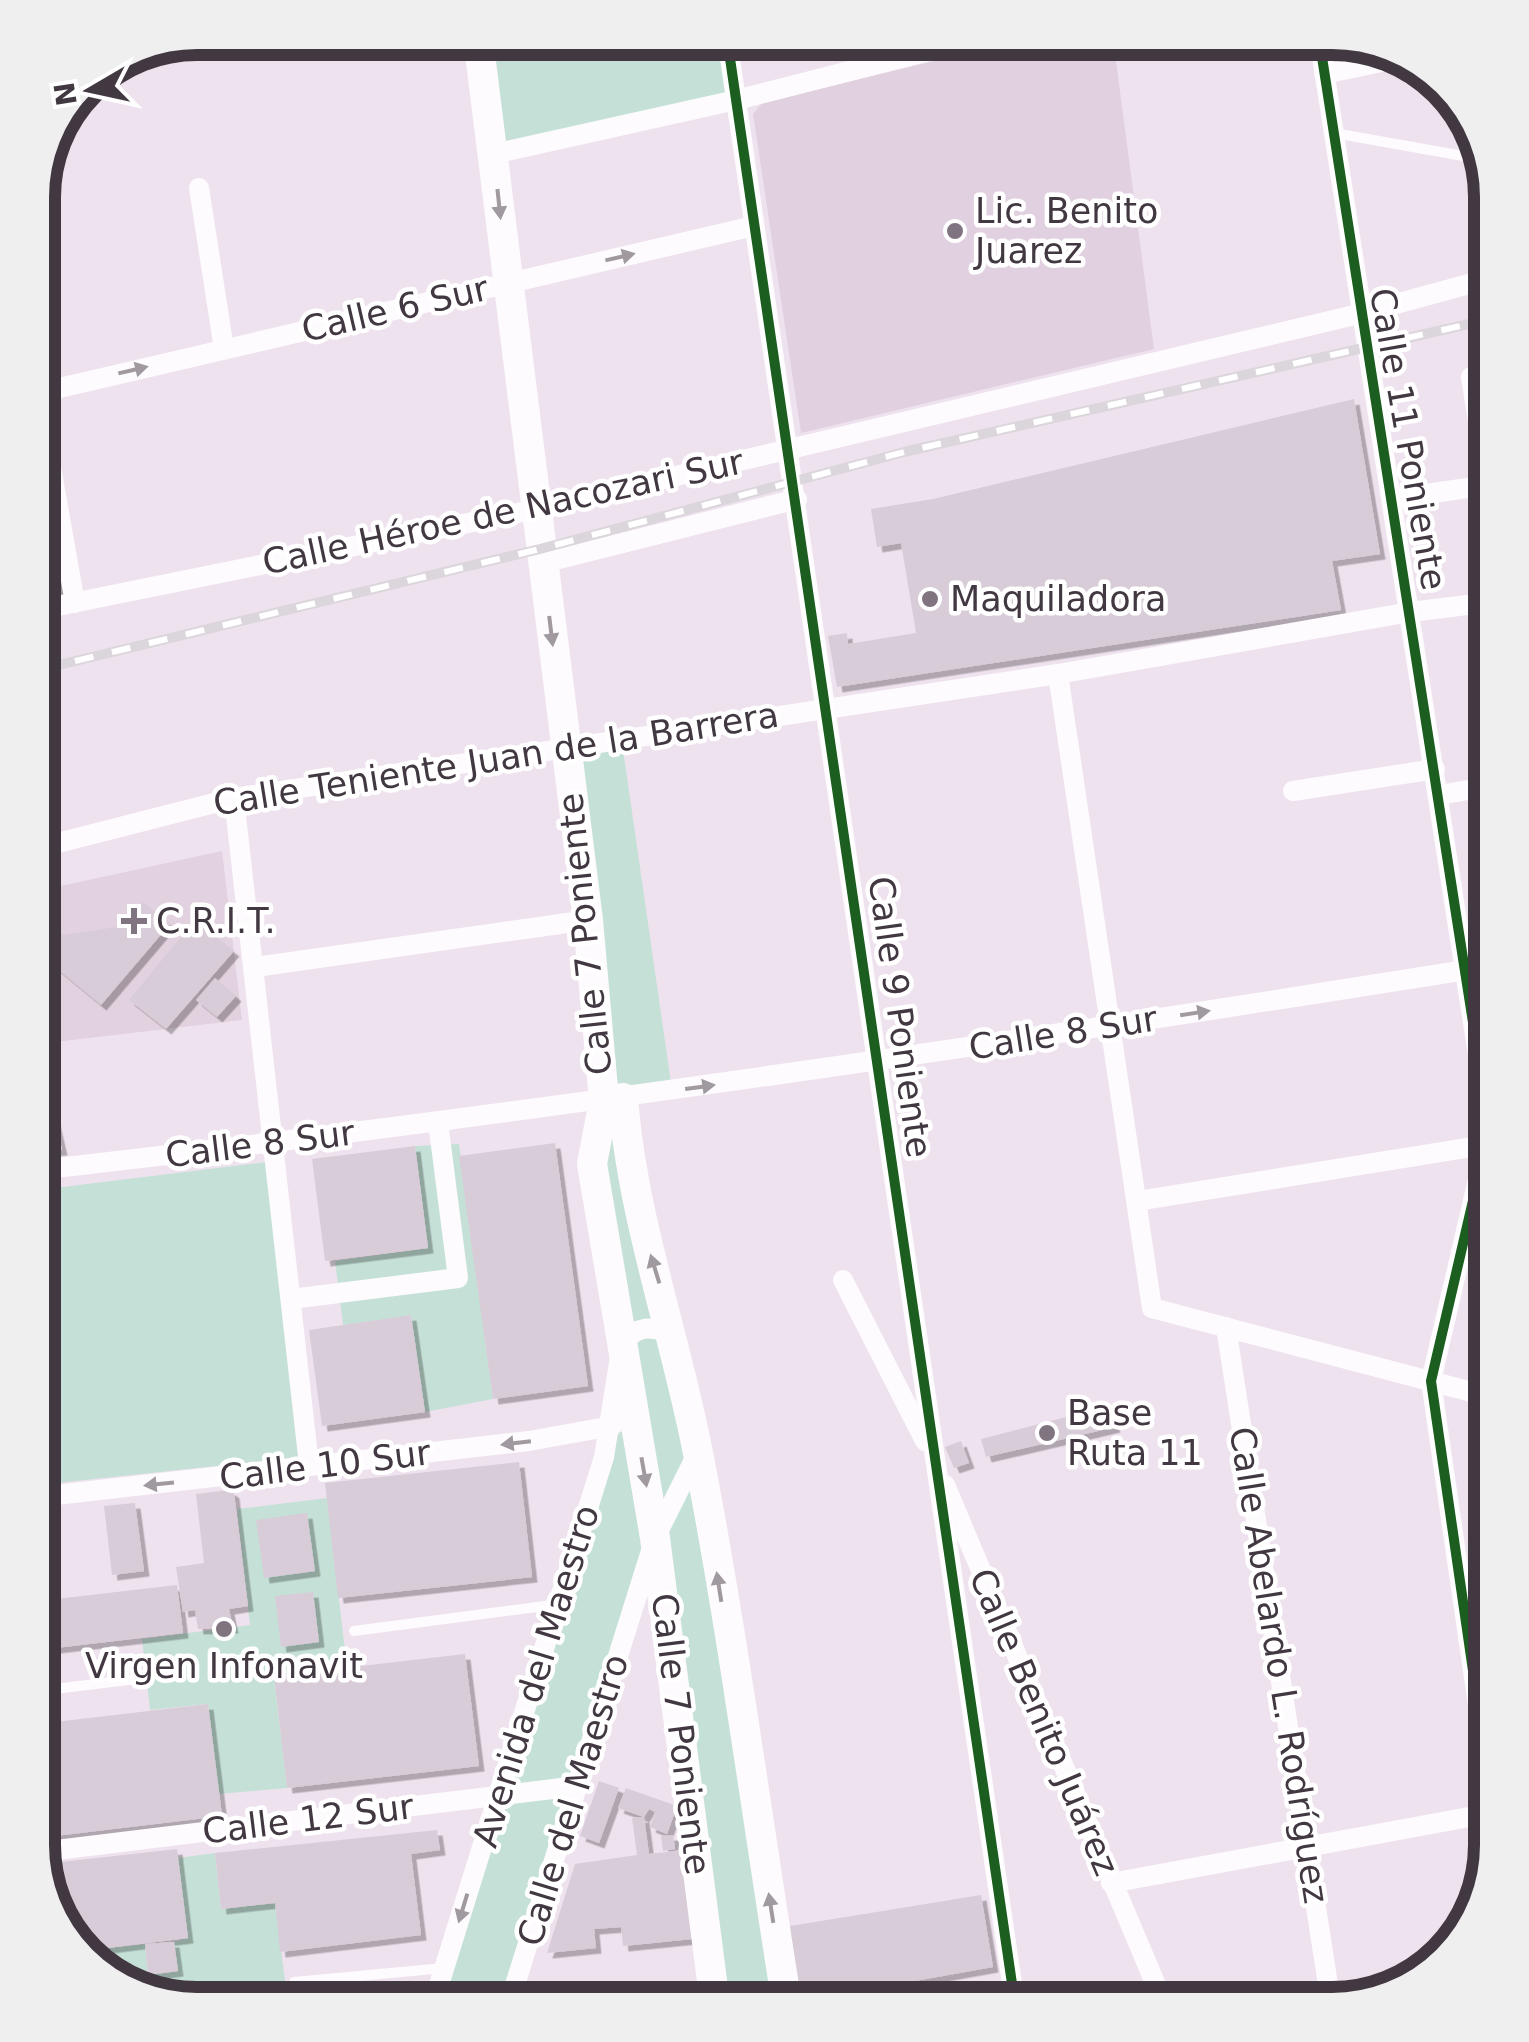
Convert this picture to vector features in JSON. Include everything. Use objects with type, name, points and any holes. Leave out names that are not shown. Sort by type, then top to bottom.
[{"type":"main road","name":"Calle 7 Poniente","points":[[480,55],[564,747],[614,1099],[652,1262],[673,1333],[698,1453],[784,1987]]},
{"type":"main road","name":"Calle 7 Poniente","points":[[614,1099],[592,1164],[654,1538],[713,1987]]},
{"type":"street","name":"Calle 9 Poniente","points":[[730,55],[1012,1987]]},
{"type":"street","points":[[493,154],[736,100],[913,55]]},
{"type":"street","name":"Calle 11 Poniente","points":[[1321,55],[1358,314],[1392,499],[1474,1024]]},
{"type":"street","points":[[1324,74],[1377,63]]},
{"type":"street","points":[[199,188],[224,349]]},
{"type":"street","name":"Calle 6 Sur","points":[[55,390],[754,226]]},
{"type":"street","name":"Calle Héroe de Nacozari Sur","points":[[55,606],[536,509],[1358,314],[1474,283]]},
{"type":"street","points":[[1471,377],[1474,396]]},
{"type":"street","points":[[55,487],[76,602]]},
{"type":"street","points":[[1392,499],[1474,487]]},
{"type":"street","points":[[543,563],[797,499]]},
{"type":"street","name":"Calle Teniente Juan de la Barrera","points":[[55,844],[234,798],[1058,674],[1474,604]]},
{"type":"street","points":[[1058,674],[1152,1308],[1474,1392]]},
{"type":"street","points":[[1293,791],[1434,768]]},
{"type":"street","points":[[1439,795],[1474,789]]},
{"type":"street","points":[[234,798],[309,1465]]},
{"type":"street","points":[[255,967],[588,920]]},
{"type":"street","name":"Calle 8 Sur","points":[[55,1168],[275,1143],[880,1062],[1474,969]]},
{"type":"street","points":[[291,1300],[458,1278],[438,1122]]},
{"type":"street","points":[[1136,1201],[1474,1147]]},
{"type":"street","name":"Calle 11 Poniente","points":[[1474,1207],[1432,1381],[1474,1671]]},
{"type":"street","name":"Calle Benito Juárez","points":[[843,1280],[934,1458],[1157,1987]]},
{"type":"street","points":[[622,1344],[633,1330],[648,1326],[673,1333]]},
{"type":"street","name":"Calle Abelardo L. Rodríguez","points":[[1226,1327],[1329,1987]]},
{"type":"street","name":"Avenida del Maestro","points":[[439,1987],[561,1604],[612,1426],[622,1344]]},
{"type":"street","name":"Calle 10 Sur","points":[[55,1495],[529,1442],[612,1426]]},
{"type":"street","name":"Calle del Maestro","points":[[514,1987],[654,1538],[698,1453]]},
{"type":"street","name":"Calle 12 Sur","points":[[55,1850],[578,1786]]},
{"type":"street","points":[[1112,1884],[1474,1817]]},
{"type":"lane","points":[[1333,133],[1468,157]]},
{"type":"lane","points":[[354,1631],[561,1604]]},
{"type":"lane","points":[[55,1688],[137,1679]]},
{"type":"lane","points":[[294,1982],[445,1968]]},
{"type":"shaded area","name":"Lic. Benito Juarez","points":[[959,55],[1115,55],[1154,349],[801,433],[753,114],[763,102]]},
{"type":"shaded area","points":[[55,530],[66,594],[55,596]]},
{"type":"shaded area","name":"C.R.I.T.","points":[[222,851],[242,1020],[55,1042],[55,887]]},
{"type":"green space","points":[[486,55],[723,55],[730,94],[500,148]]},
{"type":"green space","points":[[623,749],[671,1083],[611,1096],[570,756]]},
{"type":"green space","points":[[621,1104],[782,1987],[714,1987],[596,1144]]},
{"type":"green space","points":[[459,1144],[493,1399],[425,1412],[411,1316],[343,1325],[335,1261],[428,1248],[415,1146]]},
{"type":"green space","points":[[267,1162],[300,1457],[55,1483],[55,1188]]},
{"type":"green space","points":[[619,1432],[635,1433],[642,1550],[511,1987],[440,1987]]},
{"type":"green space","points":[[327,1498],[347,1667],[274,1676],[287,1788],[219,1794],[208,1704],[150,1710],[142,1639],[250,1625],[237,1509]]},
{"type":"green space","points":[[215,1853],[221,1909],[275,1903],[286,1987],[178,1986],[134,1972],[100,1949],[145,1944],[148,1975],[178,1971],[174,1942],[188,1937],[177,1858]]},
{"type":"building","points":[[1354,399],[1380,554],[1332,561],[1341,610],[837,687],[828,636],[847,633],[848,644],[916,633],[901,543],[877,547],[871,509],[933,499]]},
{"type":"building","points":[[1474,894],[1474,926],[1469,895]]},
{"type":"building","points":[[143,902],[170,924],[101,1005],[55,967],[55,928],[64,935],[124,926]]},
{"type":"building","points":[[194,921],[234,951],[166,1029],[129,1000]]},
{"type":"building","points":[[215,978],[236,996],[217,1017],[196,1000]]},
{"type":"building","points":[[55,1120],[62,1150],[55,1151]]},
{"type":"building","points":[[555,1143],[588,1386],[493,1399],[459,1156]]},
{"type":"building","points":[[415,1146],[428,1248],[325,1261],[312,1159]]},
{"type":"building","points":[[411,1315],[425,1412],[322,1426],[309,1330]]},
{"type":"building","name":"Base Ruta 11","points":[[1105,1407],[1115,1427],[986,1457],[981,1439]]},
{"type":"building","name":"Base Ruta 11","points":[[961,1441],[969,1463],[954,1468],[945,1447]]},
{"type":"building","points":[[519,1462],[532,1577],[338,1598],[325,1483]]},
{"type":"building","points":[[230,1490],[234,1493],[248,1606],[229,1609],[233,1628],[198,1629],[195,1610],[183,1612],[176,1567],[204,1563],[196,1494]]},
{"type":"building","points":[[135,1503],[144,1571],[112,1575],[104,1506]]},
{"type":"building","points":[[307,1513],[315,1571],[264,1578],[256,1520]]},
{"type":"building","points":[[177,1585],[183,1633],[55,1648],[55,1599]]},
{"type":"building","points":[[313,1592],[319,1642],[281,1647],[275,1596]]},
{"type":"building","points":[[465,1654],[479,1766],[287,1788],[274,1676]]},
{"type":"building","points":[[208,1704],[222,1816],[55,1836],[55,1722]]},
{"type":"building","points":[[599,1781],[619,1788],[599,1843],[580,1836]]},
{"type":"building","points":[[626,1788],[677,1806],[667,1834],[650,1827],[655,1812],[649,1809],[644,1817],[618,1808]]},
{"type":"building","points":[[644,1817],[649,1854],[683,1850],[692,1939],[623,1946],[621,1927],[594,1929],[596,1948],[547,1953],[575,1864],[637,1855],[632,1818]]},
{"type":"building","points":[[437,1830],[440,1850],[411,1854],[421,1935],[280,1952],[275,1903],[221,1909],[215,1853]]},
{"type":"building","points":[[673,1835],[675,1849],[663,1851],[661,1836]]},
{"type":"building","points":[[177,1849],[188,1938],[100,1949],[70,1908],[56,1863]]},
{"type":"building","points":[[981,1895],[993,1967],[881,1987],[794,1987],[784,1927]]},
{"type":"building","points":[[174,1942],[178,1971],[148,1975],[145,1944]]},
{"type":"railway","points":[[55,666],[540,549],[908,451],[1474,323]]},
{"type":"cycle path","points":[[729,55],[1013,1987]]},
{"type":"cycle path","points":[[1322,55],[1474,1029]]},
{"type":"cycle path","points":[[1474,1196],[1431,1381],[1474,1678]]},
{"type":"place","name":"Lic. Benito Juarez","points":[[955,231]]},
{"type":"place","name":"Maquiladora","points":[[930,599]]},
{"type":"place","name":"C.R.I.T.","points":[[134,921]]},
{"type":"place","name":"Base Ruta 11","points":[[1047,1433]]},
{"type":"place","name":"Virgen Infonavit","points":[[224,1629]]}]
